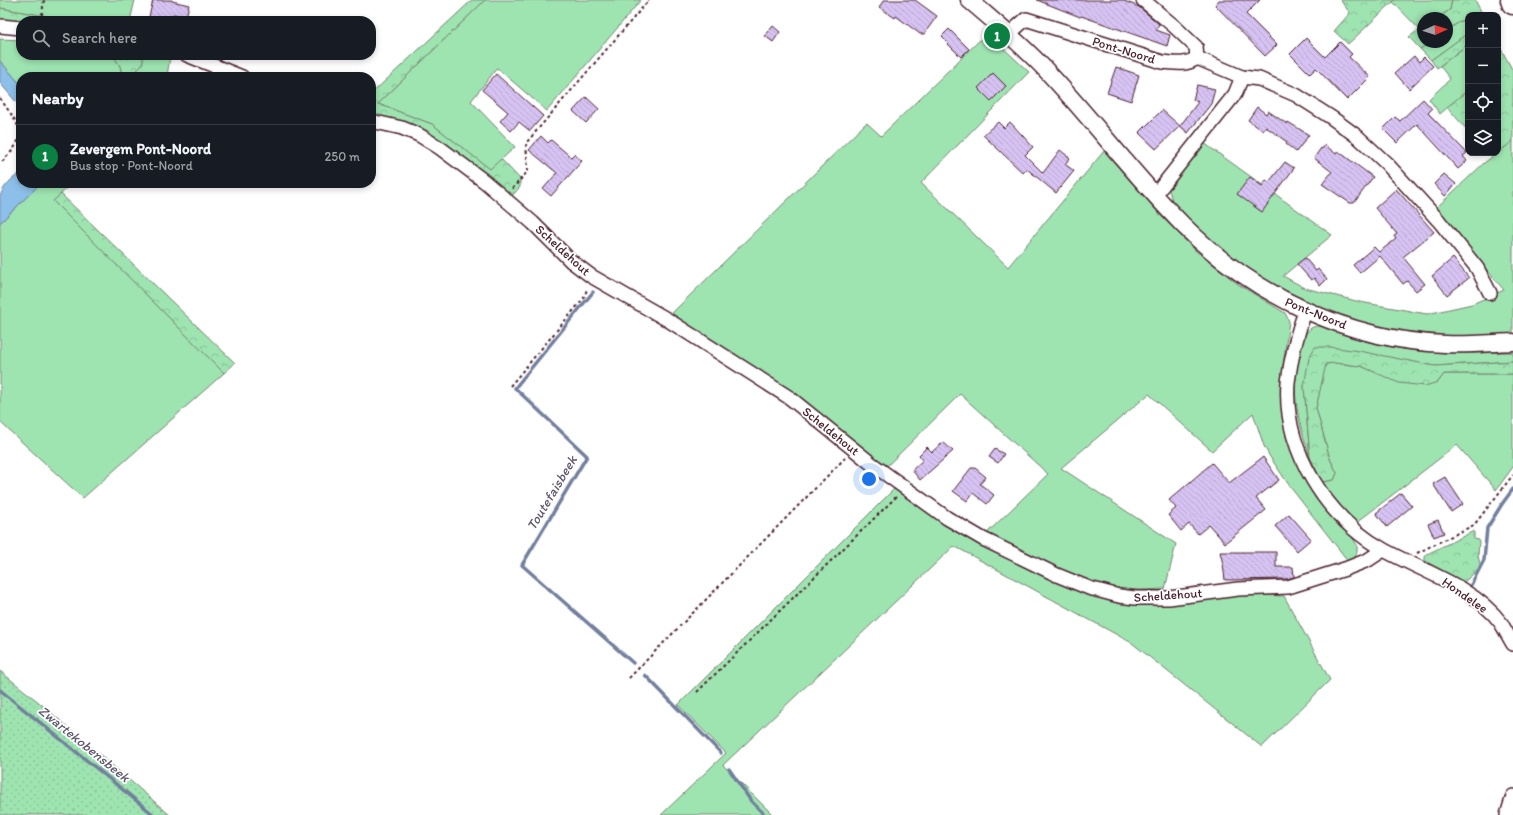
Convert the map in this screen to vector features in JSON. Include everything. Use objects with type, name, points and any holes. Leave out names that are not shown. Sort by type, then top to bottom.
[{"type":"street","name":"Pont-Noord","points":[[969,0],[1009,34],[1042,66],[1184,226],[1231,267],[1276,296],[1305,311],[1374,334],[1445,344],[1513,342]]},
{"type":"street","points":[[1143,0],[1196,47],[1196,58],[1242,76],[1259,79],[1296,95],[1358,137],[1387,164],[1439,222],[1477,268],[1490,293]]},
{"type":"street","name":"Pont-Noord","points":[[1009,34],[1026,20],[1162,62],[1181,64],[1189,63],[1196,58]]},
{"type":"street","points":[[0,26],[16,28]]},
{"type":"street","points":[[200,60],[230,72]]},
{"type":"street","points":[[1155,195],[1235,94],[1242,76]]},
{"type":"street","name":"Scheldehout","points":[[376,122],[402,128],[419,135],[440,148],[504,198],[533,223],[571,261],[591,276],[668,320],[790,398],[851,447],[947,518],[1056,575],[1094,590],[1119,596],[1135,598],[1169,598],[1238,589],[1288,587],[1345,569],[1368,560],[1383,550]]},
{"type":"street","points":[[1305,311],[1296,339],[1288,382],[1288,402],[1290,415],[1299,451],[1308,472],[1320,492],[1344,520],[1365,538],[1383,550],[1404,560]]},
{"type":"street","name":"Hondelee","points":[[1404,560],[1467,593],[1484,606],[1500,623],[1513,644]]},
{"type":"street","points":[[1507,815],[1513,796]]},
{"type":"path","points":[[42,16],[44,0]]},
{"type":"path","points":[[504,198],[528,171],[526,143],[649,0]]},
{"type":"path","points":[[0,98],[16,122]]},
{"type":"path","points":[[0,164],[16,145]]},
{"type":"path","points":[[510,386],[584,298],[591,276]]},
{"type":"path","points":[[629,678],[845,459],[851,447]]},
{"type":"path","points":[[1404,560],[1474,525],[1513,475]]},
{"type":"path","points":[[697,692],[905,488]]},
{"type":"green space","points":[[0,0],[135,0],[131,16],[45,16],[0,8]]},
{"type":"green space","points":[[472,0],[485,0],[378,104],[432,124],[490,169],[501,159],[520,179],[520,187],[511,197],[488,175],[424,132],[376,116],[376,89]]},
{"type":"green space","points":[[485,0],[641,0],[547,111],[497,68],[471,101],[515,147],[490,170],[432,124],[378,104]]},
{"type":"green space","points":[[1340,0],[1395,0],[1348,44],[1334,31],[1350,13]]},
{"type":"green space","points":[[1395,0],[1452,0],[1450,10],[1447,12],[1417,12],[1417,27],[1393,2]]},
{"type":"green space","points":[[1452,0],[1475,0],[1481,12],[1465,12],[1465,20],[1461,21],[1453,26],[1453,12],[1447,12],[1450,10]]},
{"type":"green space","points":[[0,8],[45,16],[16,16],[16,23],[0,23]]},
{"type":"green space","points":[[1465,20],[1465,35],[1453,44],[1453,26],[1461,21]]},
{"type":"green space","points":[[1417,31],[1417,46],[1409,37]]},
{"type":"green space","points":[[987,33],[1029,72],[921,183],[1008,267],[1104,151],[1163,218],[1196,251],[1238,284],[1285,313],[1289,321],[1283,366],[1281,402],[1286,437],[1297,464],[1316,499],[1338,525],[1352,537],[1357,545],[1355,558],[1348,561],[1291,488],[1264,446],[1253,413],[1212,451],[1149,394],[1061,468],[1176,544],[1165,589],[1121,589],[1091,581],[1060,569],[987,533],[1048,474],[960,394],[886,467],[794,393],[671,314],[864,125],[867,123],[881,136]]},
{"type":"green space","points":[[1465,35],[1465,46],[1437,68],[1431,60],[1447,48],[1453,48],[1453,44]]},
{"type":"green space","points":[[0,39],[16,40],[16,60],[116,60],[121,72],[16,72],[16,79],[0,61]]},
{"type":"green space","points":[[1465,46],[1465,93],[1440,114],[1429,99],[1450,79],[1440,66]]},
{"type":"green space","points":[[1421,48],[1447,48],[1431,60],[1420,49]]},
{"type":"green space","points":[[1501,49],[1513,71],[1513,141],[1501,151]]},
{"type":"green space","points":[[116,60],[143,60],[141,66],[134,72],[121,72]]},
{"type":"green space","points":[[139,60],[169,60],[168,72],[125,72]]},
{"type":"green space","points":[[1465,92],[1465,128],[1447,107]]},
{"type":"green space","points":[[1513,141],[1513,335],[1433,336],[1394,333],[1307,305],[1235,261],[1189,223],[1173,204],[1169,190],[1204,143],[1332,235],[1283,276],[1305,288],[1360,302],[1427,314],[1472,304],[1504,290],[1435,209],[1484,163],[1493,156],[1501,156],[1501,150]]},
{"type":"green space","points":[[36,188],[67,188],[54,201],[224,373],[83,498],[0,422],[0,223]]},
{"type":"green space","points":[[61,194],[235,363],[224,373],[53,201]]},
{"type":"green space","points":[[1322,325],[1367,342],[1416,351],[1448,353],[1513,352],[1513,361],[1435,366],[1330,347],[1304,386],[1310,457],[1297,407],[1295,393],[1296,373],[1302,341],[1306,333],[1312,327]]},
{"type":"green space","points":[[1315,347],[1330,347],[1359,351],[1435,366],[1513,361],[1513,374],[1444,374],[1438,382],[1425,386],[1399,383],[1361,366],[1334,363],[1326,364],[1316,408],[1330,459],[1337,473],[1334,480],[1322,482],[1310,457],[1304,386],[1309,358]]},
{"type":"green space","points":[[1334,363],[1361,366],[1379,374],[1438,382],[1444,374],[1513,374],[1513,467],[1496,490],[1457,445],[1356,523],[1331,496],[1322,482],[1334,480],[1337,473],[1330,459],[1316,408],[1325,364]]},
{"type":"green space","points":[[894,489],[942,523],[978,544],[1027,567],[1120,602],[1151,605],[1239,594],[1284,596],[1330,680],[1262,747],[1132,643],[954,546],[723,765],[773,815],[661,815],[726,753],[678,705]]},
{"type":"green space","points":[[1474,531],[1474,539],[1479,540],[1478,556],[1481,567],[1464,582],[1425,561],[1427,554]]},
{"type":"green space","points":[[0,671],[41,704],[170,815],[0,815]]},
{"type":"water","points":[[0,61],[16,79],[16,102],[0,83]]},
{"type":"water","points":[[16,176],[16,188],[36,188],[0,223],[1,193],[8,183]]},
{"type":"building","points":[[153,0],[172,0],[189,5],[186,16],[173,14],[172,16],[149,16]]},
{"type":"building","points":[[884,0],[915,0],[937,16],[924,34],[920,34],[896,16],[895,18],[879,7]]},
{"type":"building","points":[[1037,0],[1122,0],[1139,7],[1159,24],[1156,30],[1170,35],[1167,46],[1081,16],[1080,17]]},
{"type":"building","points":[[1219,0],[1260,0],[1246,14],[1277,45],[1265,56],[1215,5]]},
{"type":"building","points":[[773,26],[780,32],[773,42],[765,36]]},
{"type":"building","points":[[949,29],[969,49],[961,57],[944,40],[945,39],[942,36]]},
{"type":"building","points":[[1306,38],[1325,57],[1340,42],[1352,54],[1349,57],[1370,77],[1347,100],[1316,68],[1310,74],[1290,54]]},
{"type":"building","points":[[1414,56],[1419,62],[1424,57],[1433,66],[1409,89],[1395,73]]},
{"type":"building","points":[[1116,67],[1139,75],[1131,101],[1107,93]]},
{"type":"building","points":[[993,73],[1006,86],[991,101],[978,88]]},
{"type":"building","points":[[496,74],[543,116],[530,131],[519,122],[511,131],[500,121],[508,112],[482,90]]},
{"type":"building","points":[[1197,85],[1215,89],[1211,104],[1188,133],[1180,126],[1198,102],[1193,100]]},
{"type":"building","points":[[586,97],[599,109],[586,123],[573,111]]},
{"type":"building","points":[[1423,99],[1432,109],[1428,113],[1465,151],[1465,154],[1463,156],[1467,161],[1458,169],[1417,124],[1397,143],[1383,129],[1395,117],[1400,121]]},
{"type":"building","points":[[1257,107],[1266,114],[1268,111],[1287,124],[1288,122],[1309,135],[1296,152],[1286,144],[1287,142],[1266,127],[1263,131],[1248,120]]},
{"type":"building","points":[[1162,110],[1180,126],[1156,149],[1139,133]]},
{"type":"building","points":[[998,122],[1004,128],[1010,122],[1033,147],[1025,155],[1043,173],[1060,150],[1070,158],[1065,164],[1074,171],[1056,193],[1027,169],[1023,173],[983,135]]},
{"type":"building","points":[[541,136],[548,143],[551,140],[571,157],[574,154],[582,161],[551,196],[543,189],[557,173],[529,150]]},
{"type":"building","points":[[1325,145],[1336,154],[1338,151],[1373,177],[1354,203],[1350,203],[1322,184],[1332,172],[1314,158]]},
{"type":"building","points":[[1285,162],[1294,168],[1262,212],[1237,194],[1250,177],[1262,186],[1266,180],[1269,182]]},
{"type":"building","points":[[1444,174],[1456,184],[1445,196],[1434,184]]},
{"type":"building","points":[[1396,189],[1434,232],[1403,257],[1425,284],[1416,291],[1407,281],[1403,284],[1380,256],[1360,273],[1353,265],[1374,247],[1379,252],[1396,239],[1394,236],[1397,234],[1375,208]]},
{"type":"building","points":[[1305,258],[1316,271],[1318,269],[1327,279],[1320,286],[1314,278],[1311,280],[1297,264]]},
{"type":"building","points":[[1453,258],[1469,278],[1447,295],[1432,276]]},
{"type":"building","points":[[943,442],[953,451],[920,480],[912,470],[923,460],[919,455],[927,447],[932,452]]},
{"type":"building","points":[[995,449],[1004,454],[998,463],[989,457]]},
{"type":"building","points":[[1263,457],[1279,480],[1256,498],[1266,510],[1225,543],[1209,525],[1198,534],[1189,524],[1181,531],[1168,515],[1176,508],[1169,500],[1212,463],[1229,483]]},
{"type":"building","points":[[971,468],[975,468],[986,477],[980,484],[994,495],[987,504],[973,493],[967,501],[953,491]]},
{"type":"building","points":[[1445,477],[1463,504],[1451,512],[1433,484]]},
{"type":"building","points":[[1401,493],[1412,506],[1387,527],[1376,513]]},
{"type":"building","points":[[1289,514],[1311,539],[1297,551],[1275,526]]},
{"type":"building","points":[[1438,520],[1444,533],[1434,537],[1428,524]]},
{"type":"building","points":[[1220,552],[1276,552],[1276,567],[1293,567],[1294,577],[1287,579],[1225,580]]},
{"type":"waterway","name":"Toutefaisbeek","points":[[593,292],[515,388],[587,456],[522,565],[633,663]]},
{"type":"waterway","points":[[1471,585],[1484,560],[1487,528],[1513,489]]},
{"type":"waterway","name":"Toutefaisbeek","points":[[645,675],[721,753]]},
{"type":"waterway","name":"Zwartekobensbeek","points":[[0,690],[154,815]]},
{"type":"waterway","name":"Toutefaisbeek","points":[[729,769],[751,801],[765,815]]},
{"type":"place","name":"Zevergem Pont-Noord","points":[[997,36]]}]
